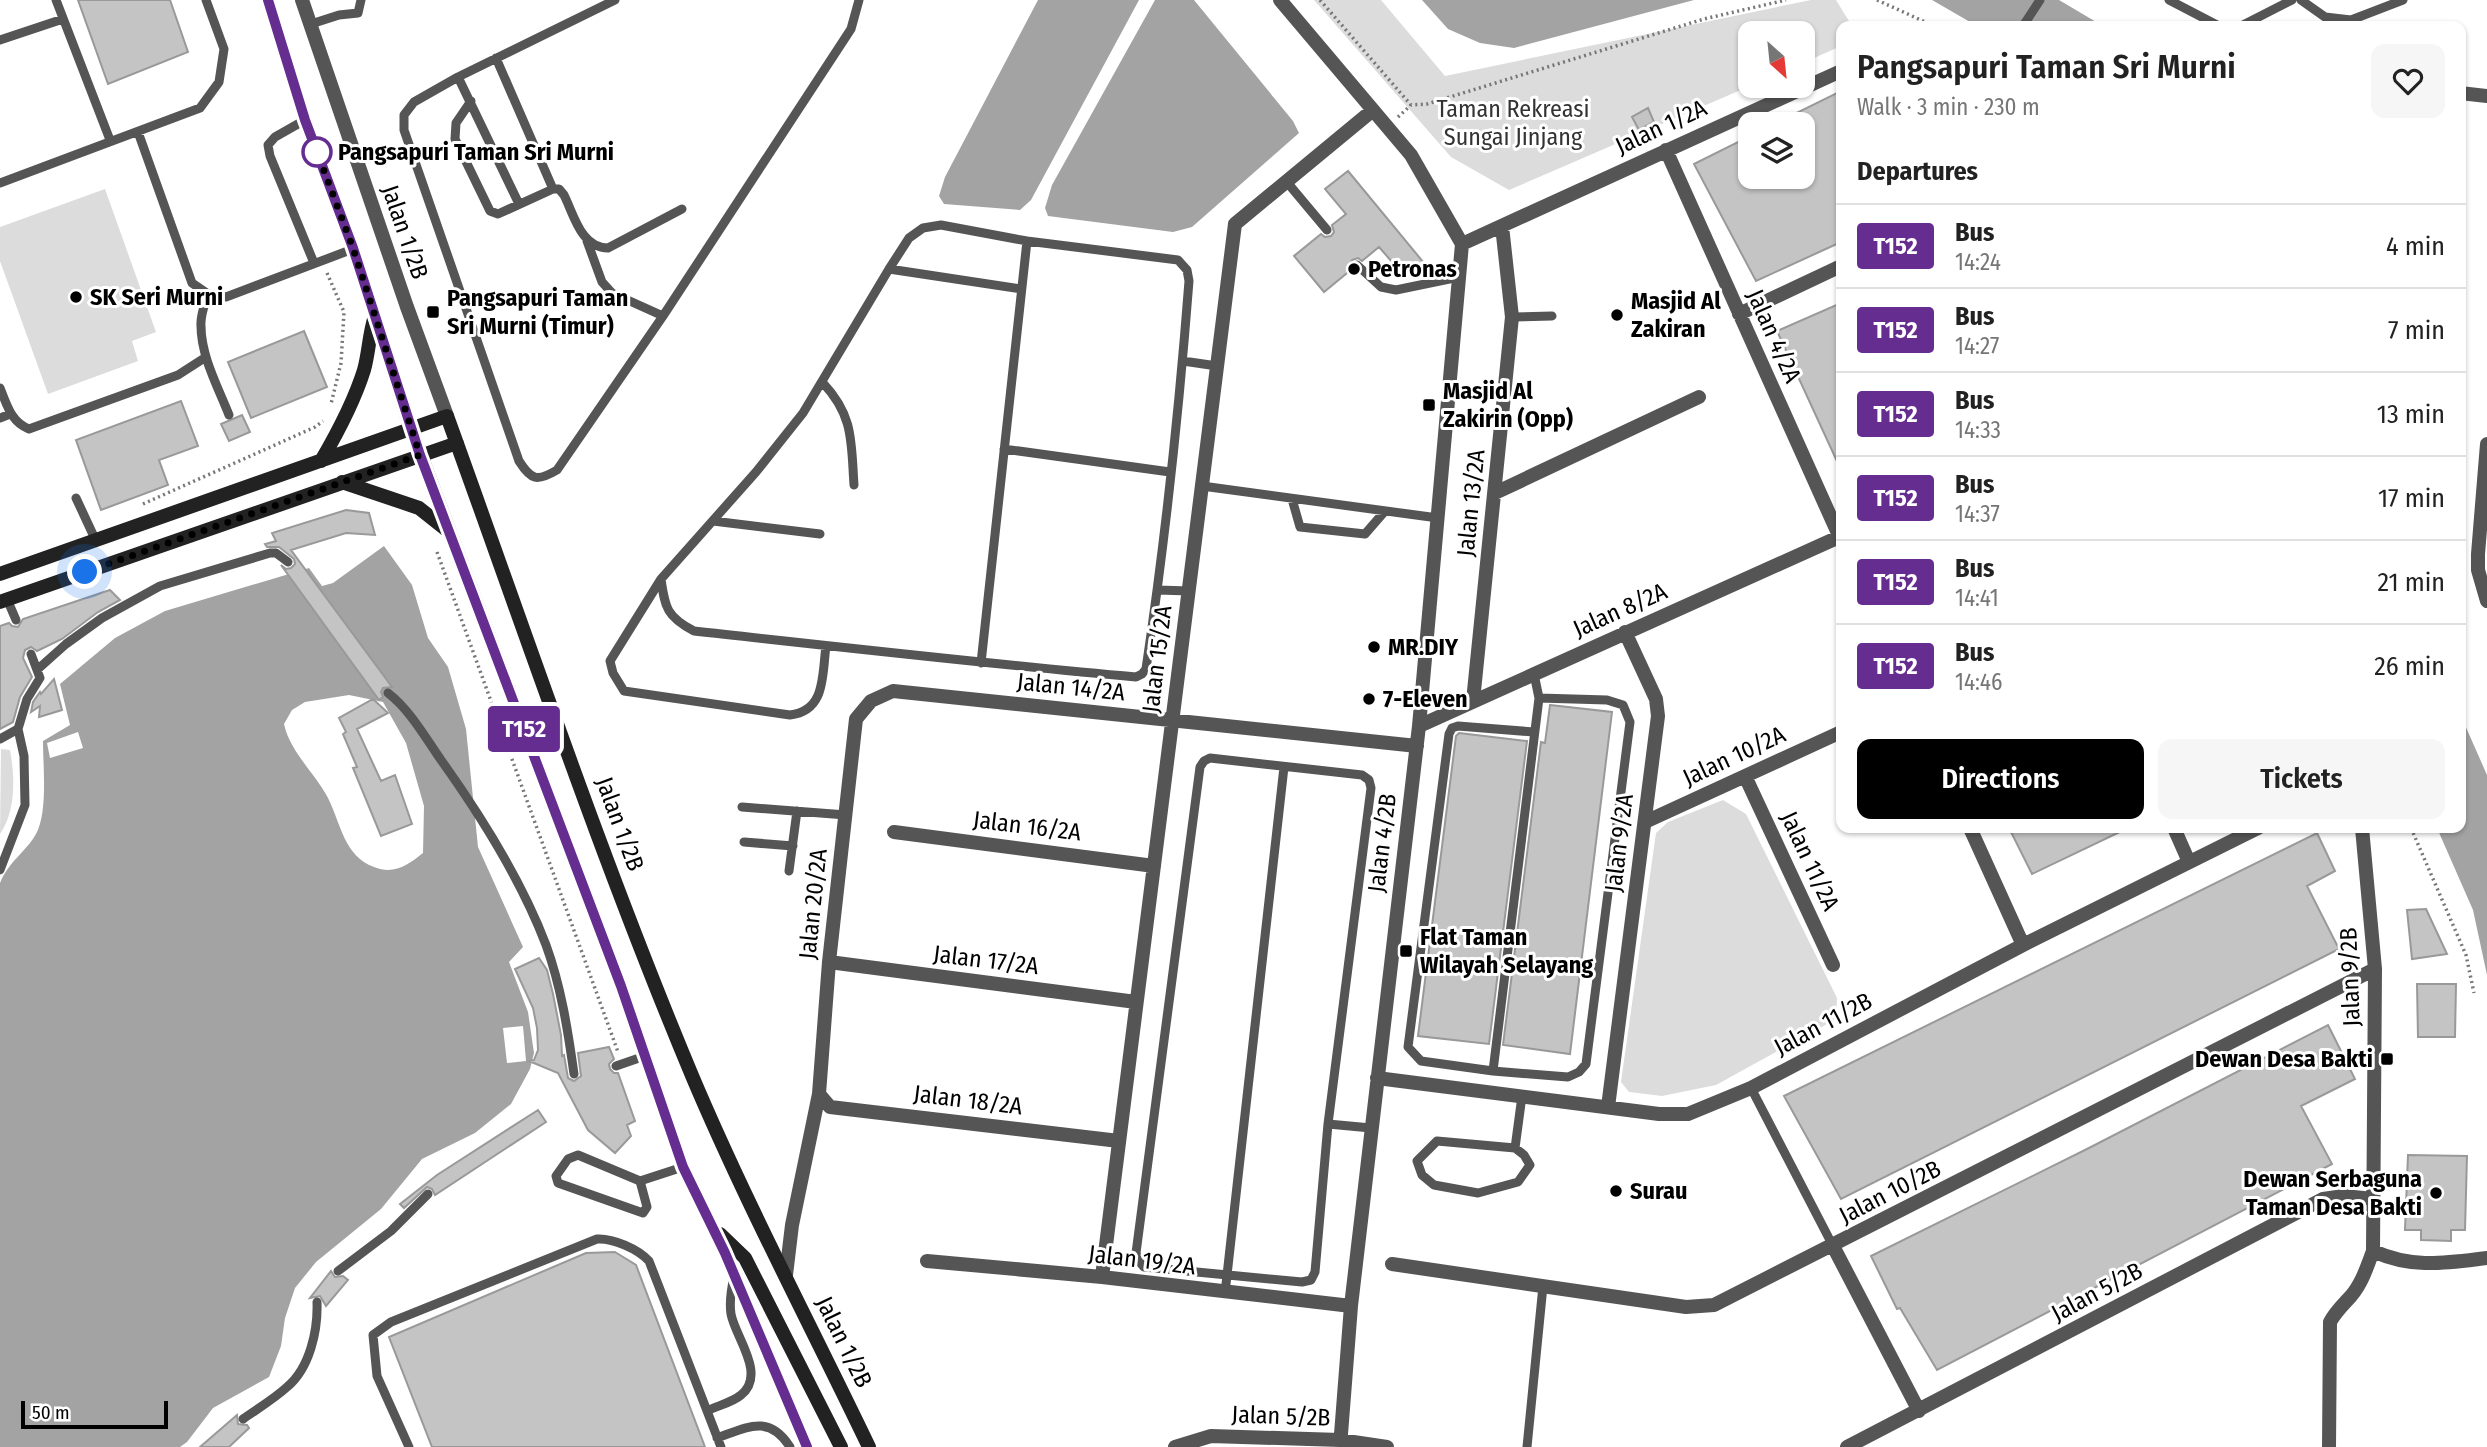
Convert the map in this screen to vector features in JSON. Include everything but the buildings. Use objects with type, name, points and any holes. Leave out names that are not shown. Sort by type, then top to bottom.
[{"type":"street","points":[[268,0],[305,120],[353,248],[420,455],[621,986],[683,1167],[734,1275],[807,1447]]},
{"type":"street","name":"Jalan 1/2B","points":[[302,0],[407,307],[638,940],[694,1079],[869,1447]]},
{"type":"street","points":[[1280,0],[1411,155],[1462,244]]},
{"type":"street","name":"Jalan 1/2A","points":[[1462,244],[1836,73]]},
{"type":"street","points":[[2466,94],[2487,96]]},
{"type":"street","name":"Jalan 15/2A","points":[[1101,1277],[1235,224],[1373,110]]},
{"type":"street","name":"Jalan 4/2A","points":[[1666,150],[1836,530]]},
{"type":"street","name":"Jalan 13/2A","points":[[1474,701],[1512,317],[1502,226]]},
{"type":"street","name":"Jalan 4/2B","points":[[1340,1444],[1351,1306],[1417,746],[1462,244]]},
{"type":"street","points":[[1739,314],[1836,268]]},
{"type":"street","points":[[321,461],[343,422],[364,368],[369,331],[375,316]]},
{"type":"street","points":[[1494,493],[1699,397]]},
{"type":"street","points":[[0,574],[447,416]]},
{"type":"street","points":[[4,601],[457,443]]},
{"type":"street","points":[[2487,444],[2483,533],[2478,570],[2487,601]]},
{"type":"street","points":[[342,482],[419,508],[449,531]]},
{"type":"street","name":"Jalan 8/2A","points":[[1419,726],[1625,632],[1836,541]]},
{"type":"street","name":"Jalan 9/2A","points":[[1608,1107],[1658,716],[1656,699],[1625,632]]},
{"type":"street","name":"Jalan 14/2A","points":[[856,719],[871,701],[893,691],[1417,746]]},
{"type":"street","name":"Jalan 20/2A","points":[[786,1275],[792,1226],[819,1094],[829,962],[856,719]]},
{"type":"street","name":"Jalan 10/2A","points":[[1645,822],[1836,734]]},
{"type":"street","name":"Jalan 11/2A","points":[[1745,776],[1833,965]]},
{"type":"street","name":"Jalan 16/2A","points":[[894,832],[1154,866]]},
{"type":"street","points":[[1972,833],[2023,944]]},
{"type":"street","points":[[2176,833],[2189,862]]},
{"type":"street","name":"Jalan 11/2B","points":[[1377,1078],[1658,1114],[1688,1114],[1751,1088],[2023,944],[2248,833]]},
{"type":"street","name":"Jalan 9/2B","points":[[2362,833],[2375,969],[2373,1251]]},
{"type":"street","name":"Jalan 17/2A","points":[[829,962],[1136,1002]]},
{"type":"street","name":"Jalan 10/2B","points":[[1392,1264],[1686,1307],[1714,1305],[2375,969]]},
{"type":"street","name":"Jalan 18/2A","points":[[819,1094],[830,1107],[1119,1141]]},
{"type":"street","name":"Jalan 5/2B","points":[[1847,1447],[2323,1199],[2344,1196],[2373,1199]]},
{"type":"street","points":[[711,1225],[745,1258],[765,1292],[841,1447]]},
{"type":"street","points":[[1833,1246],[1919,1411]]},
{"type":"street","points":[[2329,1447],[2330,1322],[2363,1279],[2373,1251],[2392,1260],[2420,1265],[2487,1258]]},
{"type":"street","name":"Jalan 19/2A","points":[[927,1261],[1101,1277],[1351,1306]]},
{"type":"street","name":"Jalan 5/2B","points":[[1175,1447],[1211,1436],[1382,1447]]},
{"type":"lane","points":[[56,0],[110,140]]},
{"type":"lane","points":[[0,183],[201,108],[219,82],[224,49],[206,0]]},
{"type":"lane","points":[[311,24],[339,15],[358,13],[361,0]]},
{"type":"lane","points":[[615,0],[600,3],[458,77],[414,103],[404,115],[404,130],[519,461],[528,475],[545,477],[557,470],[663,316],[850,29],[859,0]]},
{"type":"lane","points":[[2026,21],[2040,0]]},
{"type":"lane","points":[[2169,0],[2209,21]]},
{"type":"lane","points":[[2251,21],[2292,0]]},
{"type":"lane","points":[[2301,0],[2325,16],[2351,20],[2403,0]]},
{"type":"lane","points":[[0,40],[62,19]]},
{"type":"lane","points":[[496,58],[553,189]]},
{"type":"lane","points":[[458,77],[519,204]]},
{"type":"lane","points":[[471,101],[456,123],[455,139],[490,211],[498,214],[553,189],[559,189],[587,241],[602,282],[612,293],[663,316]]},
{"type":"lane","points":[[305,120],[275,137],[268,145],[270,156],[318,261]]},
{"type":"lane","points":[[138,132],[192,283],[208,294],[226,297],[353,248]]},
{"type":"lane","points":[[1286,181],[1327,230]]},
{"type":"lane","points":[[587,241],[597,248],[608,248],[682,209]]},
{"type":"lane","points":[[661,579],[665,607],[677,622],[694,631],[981,663],[1136,677],[1142,674],[1146,669],[1158,590],[1183,361],[1189,281],[1187,270],[1178,260],[1027,241],[941,225],[923,228],[909,238],[823,383],[795,423],[661,579],[610,661],[613,673],[624,691],[790,715],[804,714],[817,701],[826,646]]},
{"type":"lane","points":[[981,663],[1027,241]]},
{"type":"lane","points":[[1357,265],[1381,287],[1396,290],[1459,277]]},
{"type":"lane","points":[[889,269],[1021,289]]},
{"type":"lane","points":[[208,294],[201,316],[206,357],[229,415]]},
{"type":"lane","points":[[1512,317],[1552,316]]},
{"type":"lane","points":[[0,388],[10,414],[30,429],[178,375],[206,357]]},
{"type":"lane","points":[[1183,361],[1217,366]]},
{"type":"lane","points":[[823,383],[845,412],[850,431],[854,485]]},
{"type":"lane","points":[[0,418],[10,414]]},
{"type":"lane","points":[[1004,449],[1170,471]]},
{"type":"lane","points":[[1202,486],[1438,518]]},
{"type":"lane","points":[[76,498],[96,541]]},
{"type":"lane","points":[[1292,499],[1300,527],[1365,534],[1385,511]]},
{"type":"lane","points":[[713,521],[820,534]]},
{"type":"lane","points":[[38,669],[66,644],[102,618],[160,586],[270,553],[276,553],[288,562]]},
{"type":"lane","points":[[1158,590],[1189,590]]},
{"type":"lane","points":[[4,601],[16,620]]},
{"type":"lane","points":[[0,870],[3,853],[24,805],[24,756],[18,729],[27,699],[40,678],[31,654]]},
{"type":"lane","points":[[1493,1071],[1539,698],[1534,674]]},
{"type":"lane","points":[[388,693],[405,710],[459,785],[493,838],[521,892],[546,945],[565,1013],[574,1074]]},
{"type":"lane","points":[[1534,732],[1458,726],[1452,728],[1448,734],[1408,1047],[1421,1060],[1493,1071],[1568,1077],[1579,1072],[1586,1064],[1630,722],[1623,705],[1607,700],[1539,698]]},
{"type":"lane","points":[[0,739],[18,729]]},
{"type":"lane","points":[[1210,758],[1362,775],[1369,780],[1371,788],[1328,1124],[1315,1272],[1311,1280],[1302,1282],[1144,1267],[1139,1261],[1136,1253],[1200,767],[1210,758]]},
{"type":"lane","points":[[1225,1293],[1284,767]]},
{"type":"lane","points":[[742,807],[846,815]]},
{"type":"lane","points":[[789,871],[797,811]]},
{"type":"lane","points":[[744,842],[793,846]]},
{"type":"lane","points":[[616,1066],[645,1056]]},
{"type":"lane","points":[[1751,1088],[1833,1246]]},
{"type":"lane","points":[[1515,1148],[1437,1141],[1417,1161],[1422,1175],[1434,1185],[1478,1192],[1517,1182],[1530,1165],[1515,1148],[1522,1096]]},
{"type":"lane","points":[[1328,1124],[1371,1128]]},
{"type":"lane","points":[[640,1181],[647,1207],[643,1213],[558,1183],[556,1176],[568,1158],[578,1155],[640,1181],[683,1167]]},
{"type":"lane","points":[[338,1271],[391,1231],[428,1194]]},
{"type":"lane","points":[[409,1447],[377,1376],[373,1335],[391,1322],[597,1239],[605,1239],[643,1254],[649,1261],[719,1443],[753,1425],[782,1434],[790,1447]]},
{"type":"lane","points":[[707,1410],[742,1394],[750,1380],[749,1358],[732,1316],[730,1296],[734,1275]]},
{"type":"lane","points":[[1527,1447],[1543,1286]]},
{"type":"lane","points":[[243,1419],[289,1386],[302,1370],[311,1347],[317,1302]]},
{"type":"path","points":[[1320,0],[1411,105],[1427,104],[1704,19],[1786,0]]},
{"type":"path","points":[[1877,0],[1923,21]]},
{"type":"path","points":[[318,261],[344,312],[341,362],[331,407]]},
{"type":"path","points":[[140,505],[315,427],[327,414]]},
{"type":"path","points":[[2413,833],[2466,955],[2474,993]]},
{"type":"green space","name":"Taman Rekreasi Sungai Jinjang","points":[[1314,0],[1381,0],[1445,76],[1811,0],[1836,0],[1849,21],[1836,21],[1836,48],[1815,58],[1815,21],[1738,21],[1738,91],[1509,190],[1451,157]]},
{"type":"green space","name":"SK Seri Murni","points":[[105,189],[156,332],[132,341],[138,361],[48,394],[0,261],[0,227]]},
{"type":"green space","points":[[1,749],[10,750],[13,782],[12,805],[0,834]]},
{"type":"green space","points":[[1723,800],[1746,814],[1837,998],[1836,1019],[1716,1085],[1662,1096],[1629,1092],[1621,1082],[1656,833],[1668,822]]},
{"type":"shaded area","points":[[1038,0],[1139,0],[1031,200],[1020,210],[944,204],[939,196],[945,177]]},
{"type":"shaded area","points":[[1155,0],[1194,0],[1293,121],[1299,133],[1192,227],[1173,232],[1048,216],[1045,208],[1052,185]]},
{"type":"shaded area","points":[[1422,0],[1694,0],[1514,48],[1480,43],[1448,29]]},
{"type":"shaded area","points":[[1932,0],[2059,0],[2095,21],[1968,21]]},
{"type":"shaded area","points":[[384,546],[412,585],[428,638],[448,667],[466,729],[478,847],[523,947],[509,962],[528,1012],[534,1053],[530,1069],[511,1104],[475,1133],[422,1159],[381,1209],[316,1262],[295,1288],[285,1318],[281,1346],[269,1377],[213,1408],[187,1442],[180,1447],[0,1447],[0,883],[8,869],[32,841],[40,825],[44,789],[43,741],[70,725],[60,684],[115,638],[165,611],[309,568],[322,586],[333,583]],"holes":[[[349,695],[383,702],[406,743],[424,806],[423,853],[406,865],[388,870],[364,862],[350,847],[328,798],[297,753],[284,724],[292,710],[305,702]]]},
{"type":"shaded area","points":[[2466,727],[2487,775],[2487,975],[2473,910],[2439,833],[2466,833]]},
{"type":"pier","points":[[78,732],[83,748],[50,758],[47,743]]},
{"type":"pier","points":[[523,1026],[526,1061],[507,1063],[503,1028]]},
{"type":"bus line","name":"T152","points":[[268,0],[305,120],[353,248],[420,455],[621,986],[683,1167],[725,1253],[807,1447]]},
{"type":"place","name":"Pangsapuri Taman Sri Murni","points":[[317,152]]},
{"type":"place","name":"Petronas","points":[[1354,269]]},
{"type":"place","name":"SK Seri Murni","points":[[76,297]]},
{"type":"place","name":"Pangsapuri Taman Sri Murni (Timur)","points":[[433,312]]},
{"type":"place","name":"Masjid Al Zakiran","points":[[1617,315]]},
{"type":"place","name":"Masjid Al Zakirin (Opp)","points":[[1429,405]]},
{"type":"place","name":"MR.DIY","points":[[1374,647]]},
{"type":"place","name":"7-Eleven","points":[[1369,699]]},
{"type":"place","name":"Flat Taman Wilayah Selayang","points":[[1406,951]]},
{"type":"place","name":"Dewan Desa Bakti","points":[[2387,1059]]},
{"type":"place","name":"Surau","points":[[1616,1191]]},
{"type":"place","name":"Dewan Serbaguna Taman Desa Bakti","points":[[2436,1193]]},
{"type":"route","points":[[85,572],[420,455],[353,248],[317,152]]}]
